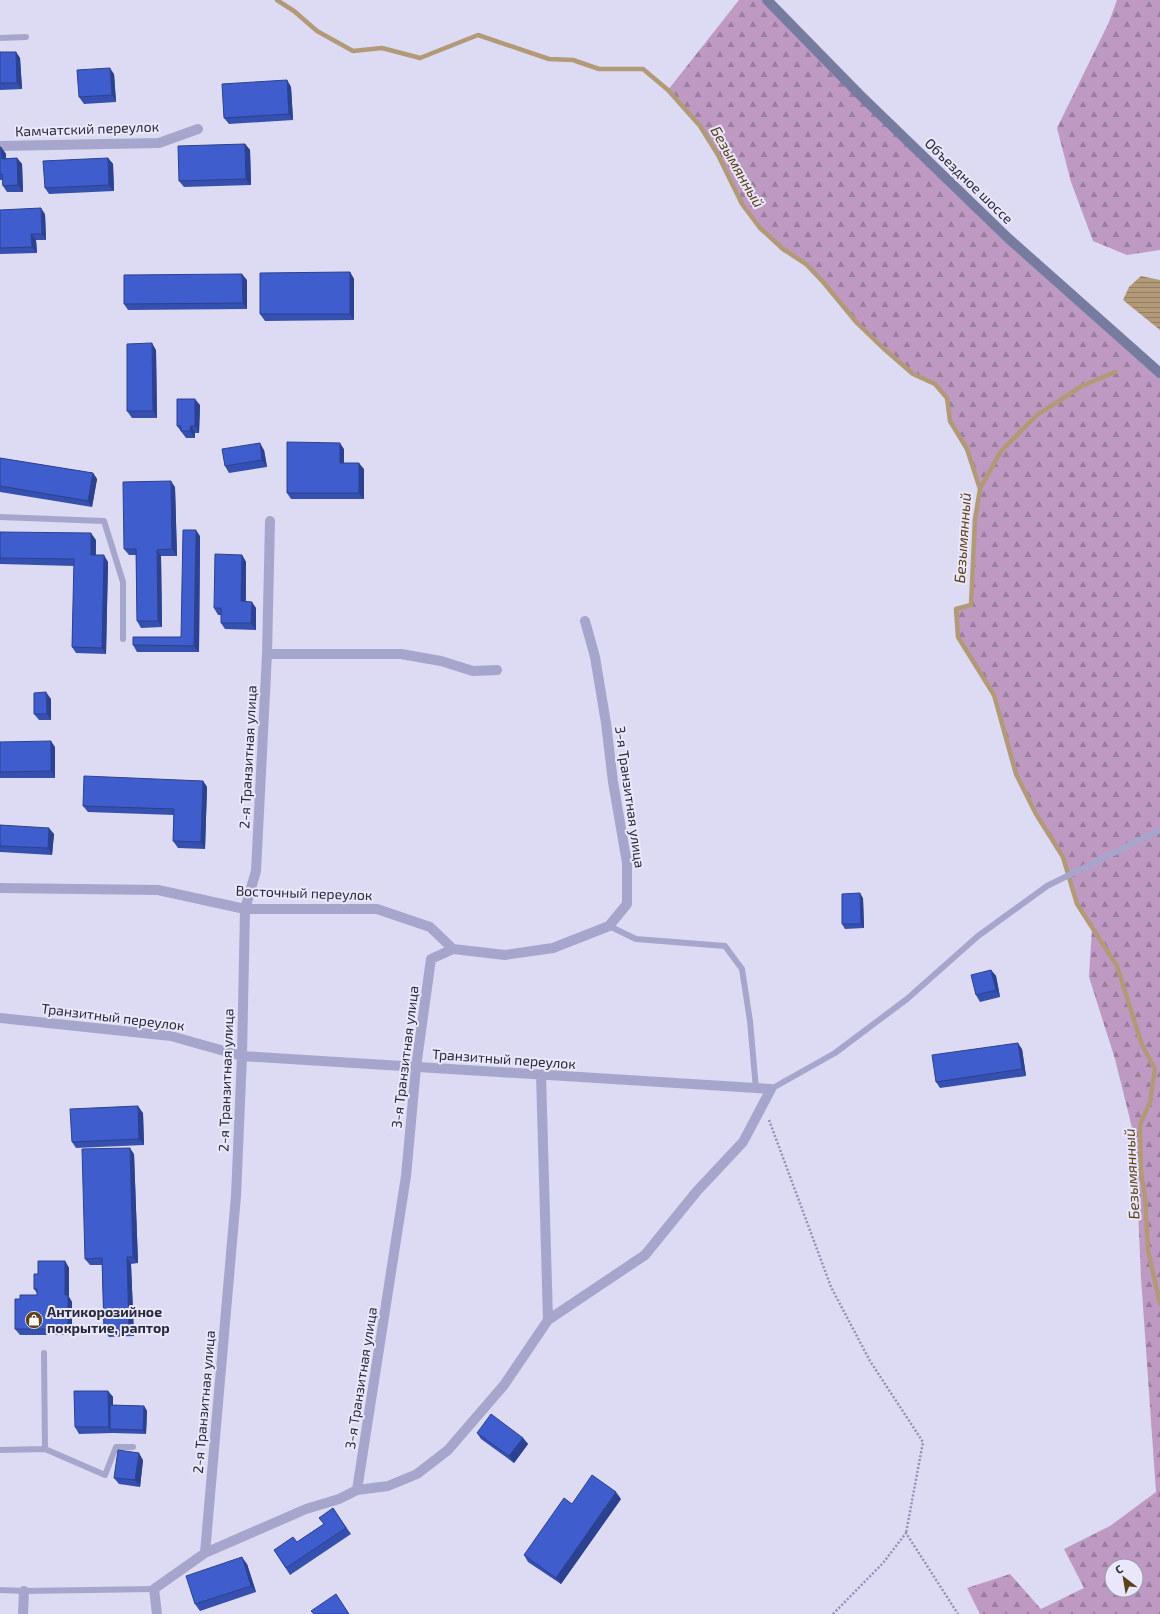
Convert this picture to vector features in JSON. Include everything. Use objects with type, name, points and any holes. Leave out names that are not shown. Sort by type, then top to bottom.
[{"type":"street","name":"Объездное шоссе","points":[[767,0],[859,94],[1002,232],[1160,373]]},
{"type":"street","name":"Камчатский переулок","points":[[0,146],[159,143],[198,129]]},
{"type":"street","name":"2-я Транзитная улица","points":[[205,1553],[236,1196],[242,1056],[245,909],[256,871],[267,654],[270,520]]},
{"type":"street","name":"3-я Транзитная улица","points":[[358,1490],[406,1176],[416,1067],[431,959],[453,949],[505,955],[547,949],[609,926],[628,904],[627,863],[613,782],[606,723],[595,657],[585,621]]},
{"type":"street","points":[[267,654],[401,654],[441,662],[473,671],[497,670]]},
{"type":"street","name":"Восточный переулок","points":[[0,888],[158,890],[245,909],[377,909],[430,927],[453,949]]},
{"type":"street","name":"Транзитный переулок","points":[[0,1018],[171,1036],[242,1056],[771,1089]]},
{"type":"street","points":[[541,1075],[548,1320]]},
{"type":"street","points":[[157,1614],[154,1589],[205,1553],[306,1509],[339,1499],[358,1490],[388,1486],[417,1474],[448,1450],[504,1385],[548,1320],[645,1255],[697,1191],[743,1142],[771,1089]]},
{"type":"street","points":[[23,1614],[24,1591]]},
{"type":"lane","points":[[0,38],[26,37]]},
{"type":"lane","points":[[0,517],[104,521],[123,582],[123,639]]},
{"type":"lane","points":[[771,1089],[835,1053],[907,999],[978,936],[1047,886],[1160,830]]},
{"type":"lane","points":[[609,926],[636,939],[725,946],[742,969],[750,1021],[756,1089]]},
{"type":"lane","points":[[44,1353],[45,1449]]},
{"type":"lane","points":[[0,1450],[45,1449],[105,1475],[116,1447],[133,1447]]},
{"type":"lane","points":[[0,1590],[154,1589]]},
{"type":"path","points":[[763,1105],[831,1286],[870,1361],[923,1442],[906,1533],[883,1563],[833,1614]]},
{"type":"path","points":[[906,1533],[958,1614]]},
{"type":"green space","points":[[739,0],[767,0],[859,94],[1160,373],[1160,1614],[980,1614],[967,1588],[1010,1574],[1041,1609],[1084,1588],[1064,1549],[1110,1526],[1156,1492],[1141,1278],[1135,1140],[1115,1059],[1089,977],[1092,928],[1077,904],[1063,857],[1036,814],[1016,774],[994,695],[958,637],[956,609],[971,605],[975,519],[980,489],[967,449],[950,421],[947,398],[935,384],[913,374],[883,348],[857,323],[806,264],[783,249],[760,228],[742,204],[718,155],[700,126],[668,90]]},
{"type":"green space","points":[[1117,0],[1160,0],[1160,250],[1127,255],[1093,241],[1071,182],[1057,128],[1109,22]]},
{"type":"shaded area","points":[[1141,276],[1160,280],[1160,330],[1123,300],[1129,287]]},
{"type":"building","points":[[0,52],[16,52],[17,83],[0,83]]},
{"type":"building","points":[[110,68],[112,95],[79,97],[77,70]]},
{"type":"building","points":[[287,80],[289,114],[224,118],[222,84]]},
{"type":"building","points":[[245,144],[246,179],[179,181],[178,146]]},
{"type":"building","points":[[0,147],[2,159],[17,158],[18,185],[3,186],[2,174],[0,174]]},
{"type":"building","points":[[108,158],[109,185],[45,188],[43,161]]},
{"type":"building","points":[[41,208],[42,234],[31,234],[32,247],[0,248],[0,210]]},
{"type":"building","points":[[350,272],[350,314],[260,314],[260,273]]},
{"type":"building","points":[[242,274],[243,303],[124,304],[124,275]]},
{"type":"building","points":[[152,343],[153,411],[127,411],[127,344]]},
{"type":"building","points":[[177,399],[195,399],[195,426],[191,426],[190,431],[181,431],[181,426],[177,426]]},
{"type":"building","points":[[287,442],[340,443],[340,463],[359,463],[359,493],[287,493]]},
{"type":"building","points":[[260,443],[262,460],[225,466],[222,449]]},
{"type":"building","points":[[0,458],[93,473],[88,501],[0,486]]},
{"type":"building","points":[[171,481],[172,549],[157,550],[158,621],[137,621],[136,549],[124,549],[123,482]]},
{"type":"building","points":[[183,530],[196,530],[194,646],[133,645],[133,637],[181,637]]},
{"type":"building","points":[[0,532],[91,533],[91,555],[104,555],[102,648],[72,647],[74,559],[0,558]]},
{"type":"building","points":[[215,554],[242,555],[241,601],[252,602],[251,623],[221,623],[221,608],[214,608]]},
{"type":"building","points":[[46,692],[47,714],[34,714],[34,693]]},
{"type":"building","points":[[51,741],[51,771],[0,772],[0,742]]},
{"type":"building","points":[[84,776],[203,781],[201,842],[173,841],[174,809],[83,806]]},
{"type":"building","points":[[0,825],[49,828],[48,848],[0,846]]},
{"type":"building","points":[[860,893],[861,924],[842,924],[842,894]]},
{"type":"building","points":[[991,970],[996,990],[976,995],[971,975]]},
{"type":"building","points":[[1018,1043],[1022,1069],[936,1082],[932,1055]]},
{"type":"building","points":[[138,1106],[139,1139],[72,1142],[70,1109]]},
{"type":"building","points":[[130,1148],[133,1257],[127,1257],[129,1330],[104,1330],[102,1258],[85,1259],[82,1149]]},
{"type":"building","points":[[38,1261],[65,1261],[65,1295],[68,1295],[68,1329],[15,1329],[15,1299],[20,1299],[20,1295],[37,1295],[37,1289],[34,1289],[34,1274],[38,1274]]},
{"type":"building","points":[[74,1391],[108,1391],[109,1427],[75,1427]]},
{"type":"building","points":[[110,1405],[144,1406],[143,1430],[110,1429]]},
{"type":"building","points":[[491,1414],[523,1438],[509,1456],[477,1433]]},
{"type":"building","points":[[118,1450],[139,1453],[135,1480],[114,1478]]},
{"type":"building","points":[[592,1475],[616,1492],[556,1578],[524,1555],[564,1498],[572,1504]]},
{"type":"building","points":[[333,1508],[346,1528],[286,1568],[274,1550],[293,1537],[297,1542],[324,1524],[319,1518]]},
{"type":"building","points":[[242,1557],[251,1586],[195,1604],[186,1576]]},
{"type":"building","points":[[336,1594],[349,1614],[314,1614],[311,1611]]},
{"type":"waterway","name":"Безымянный","points":[[277,0],[294,11],[317,31],[353,51],[382,48],[420,58],[478,35],[549,59],[573,60],[599,69],[643,69],[668,90],[700,126],[718,155],[742,204],[760,228],[783,249],[806,264],[857,323],[883,348],[913,374],[935,384],[947,398],[950,421],[967,449],[980,489],[975,519],[971,605],[956,609],[958,637],[994,695],[1016,774],[1036,814],[1063,857],[1077,904],[1117,966],[1142,1045],[1155,1069],[1150,1102],[1140,1125],[1141,1172],[1145,1196],[1148,1250],[1160,1304]]},
{"type":"waterway","points":[[980,489],[1001,451],[1037,415],[1082,386],[1115,372]]},
{"type":"place","name":"Антикорозийное покрытие, раптор","points":[[34,1320]]}]
